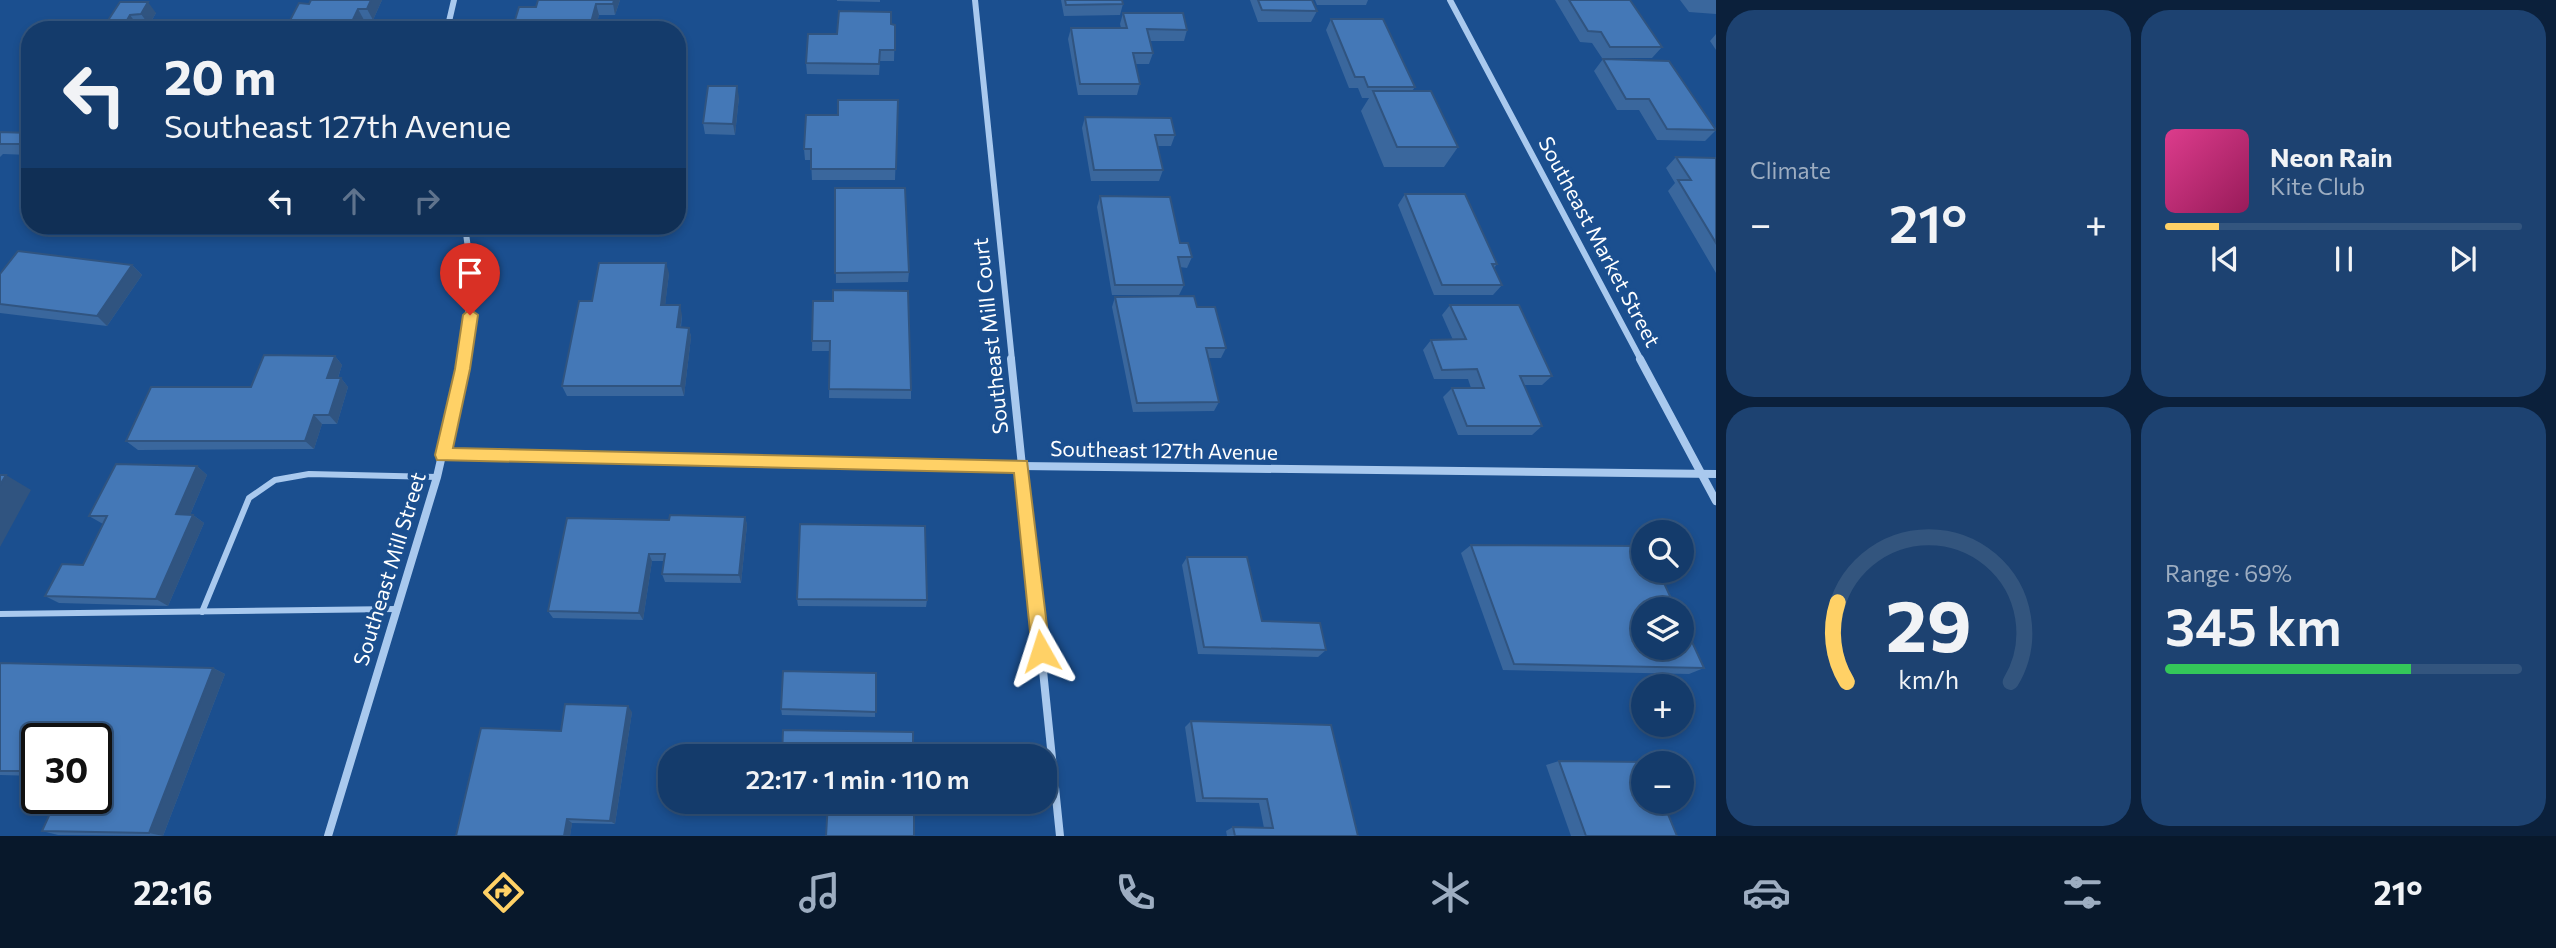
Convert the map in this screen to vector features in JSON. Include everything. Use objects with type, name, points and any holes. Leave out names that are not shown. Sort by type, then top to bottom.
[{"type":"street","points":[[449,21],[454,0]]},
{"type":"street","name":"Southeast Mill Court","points":[[975,0],[1060,836]]},
{"type":"street","name":"Southeast Market Street","points":[[1450,0],[1716,501]]},
{"type":"street","name":"Southeast Mill Street","points":[[328,836],[443,455],[462,369],[470,315],[472,278],[466,235]]},
{"type":"street","name":"Southeast 127th Avenue","points":[[443,455],[1021,466],[1716,474]]},
{"type":"lane","points":[[202,612],[249,498],[275,480],[309,474],[437,478]]},
{"type":"lane","points":[[0,614],[397,609]]},
{"type":"building","points":[[311,0],[371,0],[367,9],[358,9],[352,21],[290,21],[299,3],[309,4]]},
{"type":"building","points":[[538,0],[614,0],[613,4],[596,4],[591,21],[515,21],[519,7],[536,7]]},
{"type":"building","points":[[1065,0],[1122,0],[1123,4],[1066,5]]},
{"type":"building","points":[[1258,0],[1312,0],[1317,11],[1262,10]]},
{"type":"building","points":[[1569,0],[1630,0],[1662,47],[1610,47],[1601,32],[1588,31]]},
{"type":"building","points":[[120,2],[148,2],[141,14],[130,15],[127,21],[108,21]]},
{"type":"building","points":[[839,11],[891,12],[891,24],[895,25],[895,50],[880,50],[879,64],[806,63],[808,34],[837,34]]},
{"type":"building","points":[[1123,13],[1183,13],[1187,30],[1147,29],[1153,53],[1133,53],[1140,84],[1080,84],[1071,28],[1127,28]]},
{"type":"building","points":[[1331,19],[1383,19],[1415,87],[1368,87],[1364,77],[1355,77]]},
{"type":"building","points":[[1603,59],[1669,61],[1716,130],[1667,129],[1649,99],[1626,99]]},
{"type":"building","points":[[708,86],[737,86],[733,124],[703,123]]},
{"type":"building","points":[[1373,91],[1431,91],[1458,147],[1397,147]]},
{"type":"building","points":[[838,100],[898,100],[896,169],[811,169],[811,149],[804,149],[806,115],[838,115]]},
{"type":"building","points":[[1085,117],[1171,118],[1175,135],[1155,135],[1163,170],[1094,170]]},
{"type":"building","points":[[0,132],[21,133],[21,144],[0,144]]},
{"type":"building","points":[[1676,157],[1716,158],[1716,243],[1678,180],[1691,180]]},
{"type":"building","points":[[835,188],[905,188],[909,272],[835,273]]},
{"type":"building","points":[[1405,194],[1465,194],[1497,264],[1492,264],[1502,285],[1442,285]]},
{"type":"building","points":[[1100,196],[1170,197],[1180,243],[1188,243],[1192,257],[1178,257],[1184,285],[1115,285]]},
{"type":"building","points":[[18,251],[132,265],[97,316],[0,304],[0,274]]},
{"type":"building","points":[[599,263],[666,263],[661,305],[680,305],[677,327],[689,328],[681,386],[562,386],[579,301],[592,301]]},
{"type":"building","points":[[833,290],[908,291],[911,390],[829,389],[830,341],[812,341],[813,301],[833,301]]},
{"type":"building","points":[[1194,296],[1197,307],[1215,307],[1226,348],[1206,348],[1219,402],[1137,403],[1115,297]]},
{"type":"building","points":[[1450,305],[1519,305],[1552,376],[1520,376],[1542,426],[1467,426],[1452,388],[1484,388],[1477,369],[1442,370],[1431,340],[1466,339]]},
{"type":"building","points":[[264,355],[335,356],[327,378],[341,378],[329,415],[314,415],[305,441],[126,441],[151,387],[251,387]]},
{"type":"building","points":[[116,464],[197,466],[176,514],[193,515],[156,599],[45,596],[62,564],[83,565],[107,516],[89,516]]},
{"type":"building","points":[[670,515],[745,517],[739,575],[662,574],[665,554],[649,554],[639,613],[548,611],[567,518],[669,520]]},
{"type":"building","points":[[800,524],[925,526],[927,600],[797,599]]},
{"type":"building","points":[[1471,545],[1631,546],[1631,583],[1664,583],[1670,597],[1631,597],[1631,660],[1694,660],[1694,646],[1704,668],[1514,664]]},
{"type":"building","points":[[1187,557],[1247,557],[1262,621],[1320,623],[1326,650],[1204,647]]},
{"type":"building","points":[[0,663],[213,668],[149,833],[42,831],[50,814],[112,814],[112,723],[21,723],[21,771],[0,771]]},
{"type":"building","points":[[783,671],[876,673],[876,712],[781,709]]},
{"type":"building","points":[[565,704],[628,706],[610,821],[567,819],[564,836],[456,836],[481,728],[561,731]]},
{"type":"building","points":[[1191,721],[1331,725],[1358,836],[1235,836],[1233,827],[1273,828],[1267,799],[1203,798]]},
{"type":"building","points":[[783,730],[913,732],[913,744],[782,744]]},
{"type":"building","points":[[1559,761],[1631,762],[1631,814],[1668,814],[1677,836],[1586,836]]},
{"type":"building","points":[[827,814],[914,814],[914,836],[826,836]]},
{"type":"route","points":[[470,315],[462,369],[443,455],[1021,466],[1041,651]]}]
